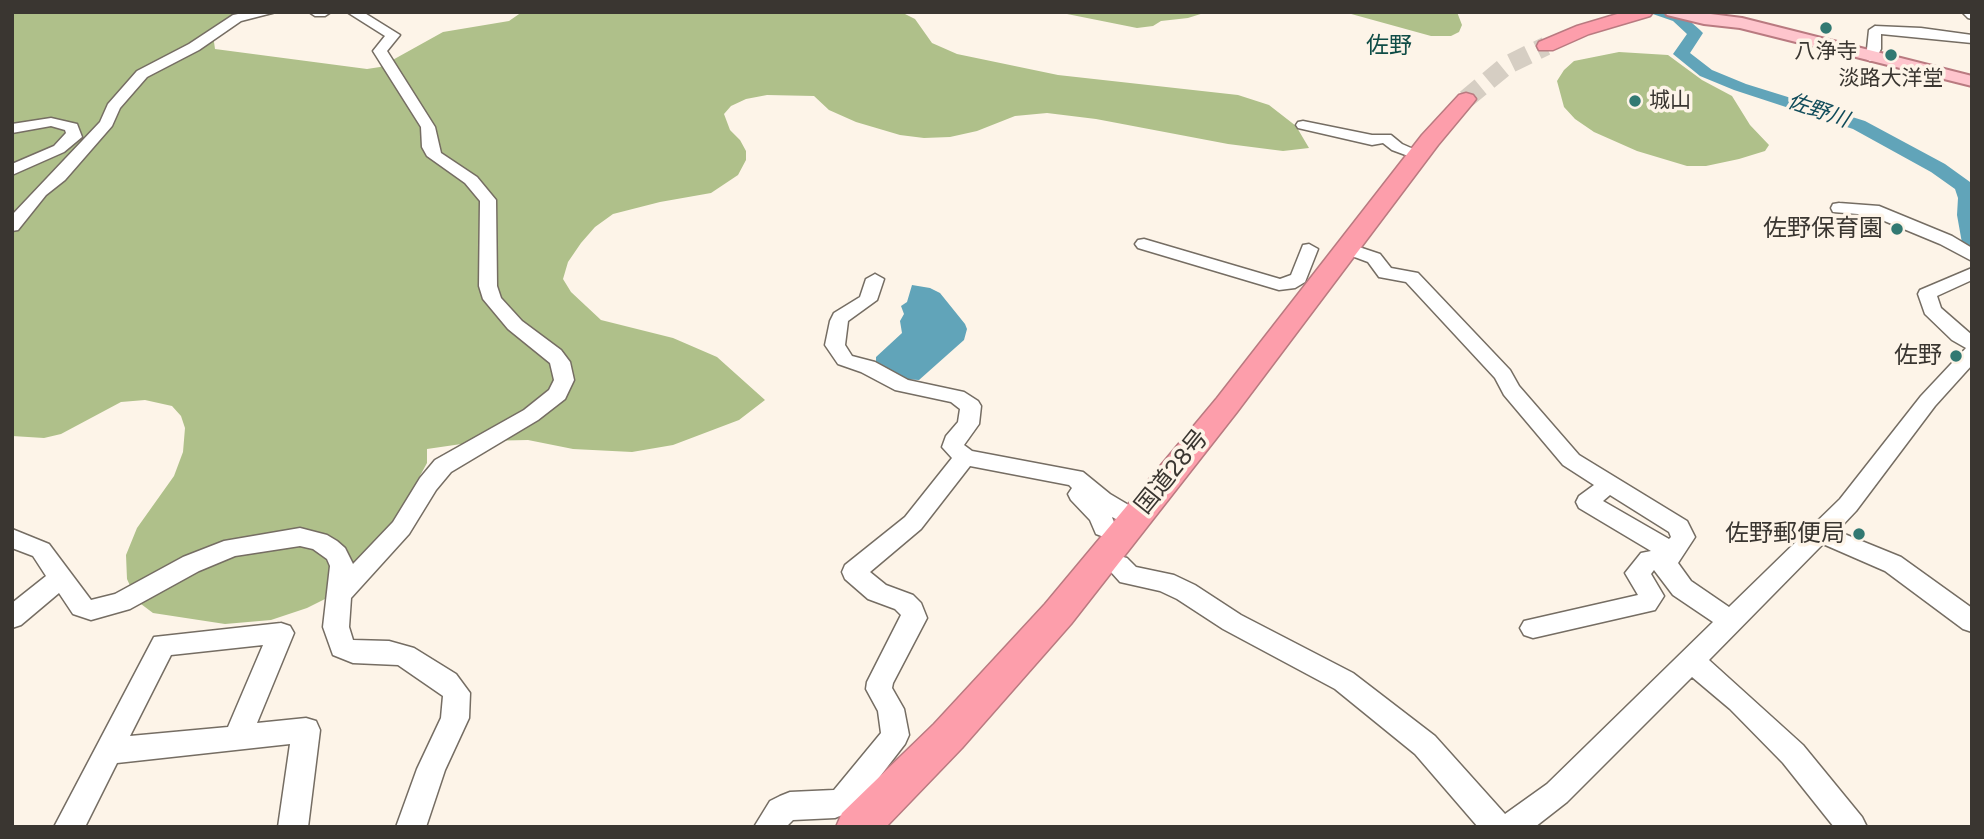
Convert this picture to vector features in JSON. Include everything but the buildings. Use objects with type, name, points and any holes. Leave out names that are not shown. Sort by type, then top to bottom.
[{"type":"highway","points":[[1546,46],[1583,30],[1644,12]]},
{"type":"highway","name":"国道28号","points":[[857,827],[941,743],[1015,662],[1119,524],[1227,405],[1346,247],[1466,99]]},
{"type":"main road","points":[[1673,12],[1742,23],[1972,81]]},
{"type":"street","points":[[12,226],[40,192],[66,170],[107,123],[113,107],[142,74],[194,47],[237,18],[270,12]]},
{"type":"street","points":[[315,12],[325,12]]},
{"type":"street","points":[[340,594],[401,528],[428,484],[443,466],[539,410],[558,394],[564,380],[560,362],[554,355],[515,326],[492,299],[488,286],[488,200],[471,180],[435,156],[430,147],[428,127],[380,51],[393,35],[353,12]]},
{"type":"street","points":[[1870,57],[1874,48],[1875,30],[1921,32],[1972,40]]},
{"type":"street","points":[[12,129],[51,122],[72,127],[74,132],[74,137],[59,149],[12,170]]},
{"type":"street","points":[[1303,125],[1372,140],[1386,138],[1397,147],[1419,155]]},
{"type":"street","points":[[1839,208],[1873,210],[1946,240],[1972,256]]},
{"type":"street","points":[[1144,244],[1279,285],[1289,284],[1299,278],[1310,249]]},
{"type":"street","points":[[1346,247],[1374,258],[1385,273],[1412,277],[1503,375],[1511,390],[1571,460],[1608,485],[1587,502],[1669,557],[1682,588],[1731,621]]},
{"type":"street","points":[[1511,827],[1557,793],[1848,505],[1928,401],[1970,355],[1959,336],[1932,310],[1927,294],[1972,273]]},
{"type":"street","points":[[875,279],[868,300],[841,317],[835,333],[835,345],[845,360],[902,385],[957,397],[971,407],[968,424],[954,441],[953,447],[965,457],[1000,466],[1075,478],[1102,500],[1119,524]]},
{"type":"street","points":[[769,827],[780,811],[790,806],[823,805],[844,800],[895,735],[891,709],[880,689],[880,682],[914,618],[912,610],[904,602],[877,592],[854,572],[913,523],[965,457]]},
{"type":"street","points":[[1056,475],[1100,516],[1119,524]]},
{"type":"street","points":[[1819,533],[1893,564],[1972,622]]},
{"type":"street","points":[[12,537],[41,550],[59,579],[82,607],[104,608],[232,547],[300,537],[319,541],[337,554],[342,566],[336,627],[342,647],[353,652],[389,652],[405,656],[447,682],[457,693],[455,718],[431,769],[411,827]]},
{"type":"street","points":[[1532,628],[1646,603],[1652,596],[1637,573],[1649,560],[1669,557]]},
{"type":"street","points":[[1119,565],[1129,575],[1165,582],[1186,592],[1231,622],[1345,681],[1425,745],[1497,827]]},
{"type":"street","points":[[12,618],[59,579]]},
{"type":"street","points":[[69,827],[163,645],[281,633],[237,738]]},
{"type":"street","points":[[1691,660],[1739,701],[1793,754],[1853,827]]},
{"type":"street","points":[[108,751],[306,730],[293,827]]},
{"type":"green space","points":[[12,12],[282,12],[234,23],[213,35],[215,49],[367,69],[380,67],[443,32],[509,21],[522,12],[901,12],[915,19],[932,43],[957,54],[1058,75],[1238,95],[1269,105],[1296,126],[1309,148],[1283,151],[1228,144],[1096,119],[1047,113],[1015,116],[977,131],[950,137],[924,138],[900,135],[856,122],[829,110],[814,96],[767,95],[746,99],[731,106],[724,114],[730,130],[746,151],[746,160],[738,175],[711,193],[613,214],[595,227],[581,243],[568,262],[563,279],[571,292],[601,320],[673,338],[717,357],[765,400],[739,420],[673,445],[632,452],[573,449],[528,440],[482,441],[427,449],[427,463],[416,483],[405,518],[343,590],[307,608],[271,620],[225,624],[153,613],[137,601],[127,579],[126,555],[137,528],[174,476],[183,452],[185,428],[181,416],[172,406],[145,400],[121,402],[61,434],[44,438],[12,436]]},
{"type":"green space","points":[[1057,12],[1207,12],[1137,28]]},
{"type":"green space","points":[[1344,12],[1457,12],[1462,25],[1459,32],[1451,36],[1431,36]]},
{"type":"green space","points":[[1619,52],[1668,55],[1702,80],[1732,96],[1750,125],[1769,145],[1765,151],[1739,159],[1706,166],[1687,166],[1637,151],[1594,132],[1575,119],[1564,107],[1557,81],[1574,61]]},
{"type":"water","points":[[912,285],[940,293],[967,329],[964,340],[919,380],[903,379],[876,364],[876,357],[902,333],[900,321],[904,314],[901,306],[907,302]]},
{"type":"waterway","name":"佐野川","points":[[1654,12],[1678,18],[1695,33],[1681,54],[1706,73],[1740,87],[1859,125],[1938,168],[1963,186],[1968,198],[1967,215],[1972,243]]},
{"type":"tunnel","points":[[1466,99],[1507,65],[1546,46]]},
{"type":"place","name":"八浄寺","points":[[1826,28]]},
{"type":"place","name":"淡路大洋堂","points":[[1891,55]]},
{"type":"place","name":"城山","points":[[1635,101]]},
{"type":"place","name":"佐野保育園","points":[[1897,229]]},
{"type":"place","name":"佐野","points":[[1956,356]]},
{"type":"place","name":"佐野郵便局","points":[[1859,534]]},
{"type":"district","name":"佐野","points":[[1389,46]]}]
